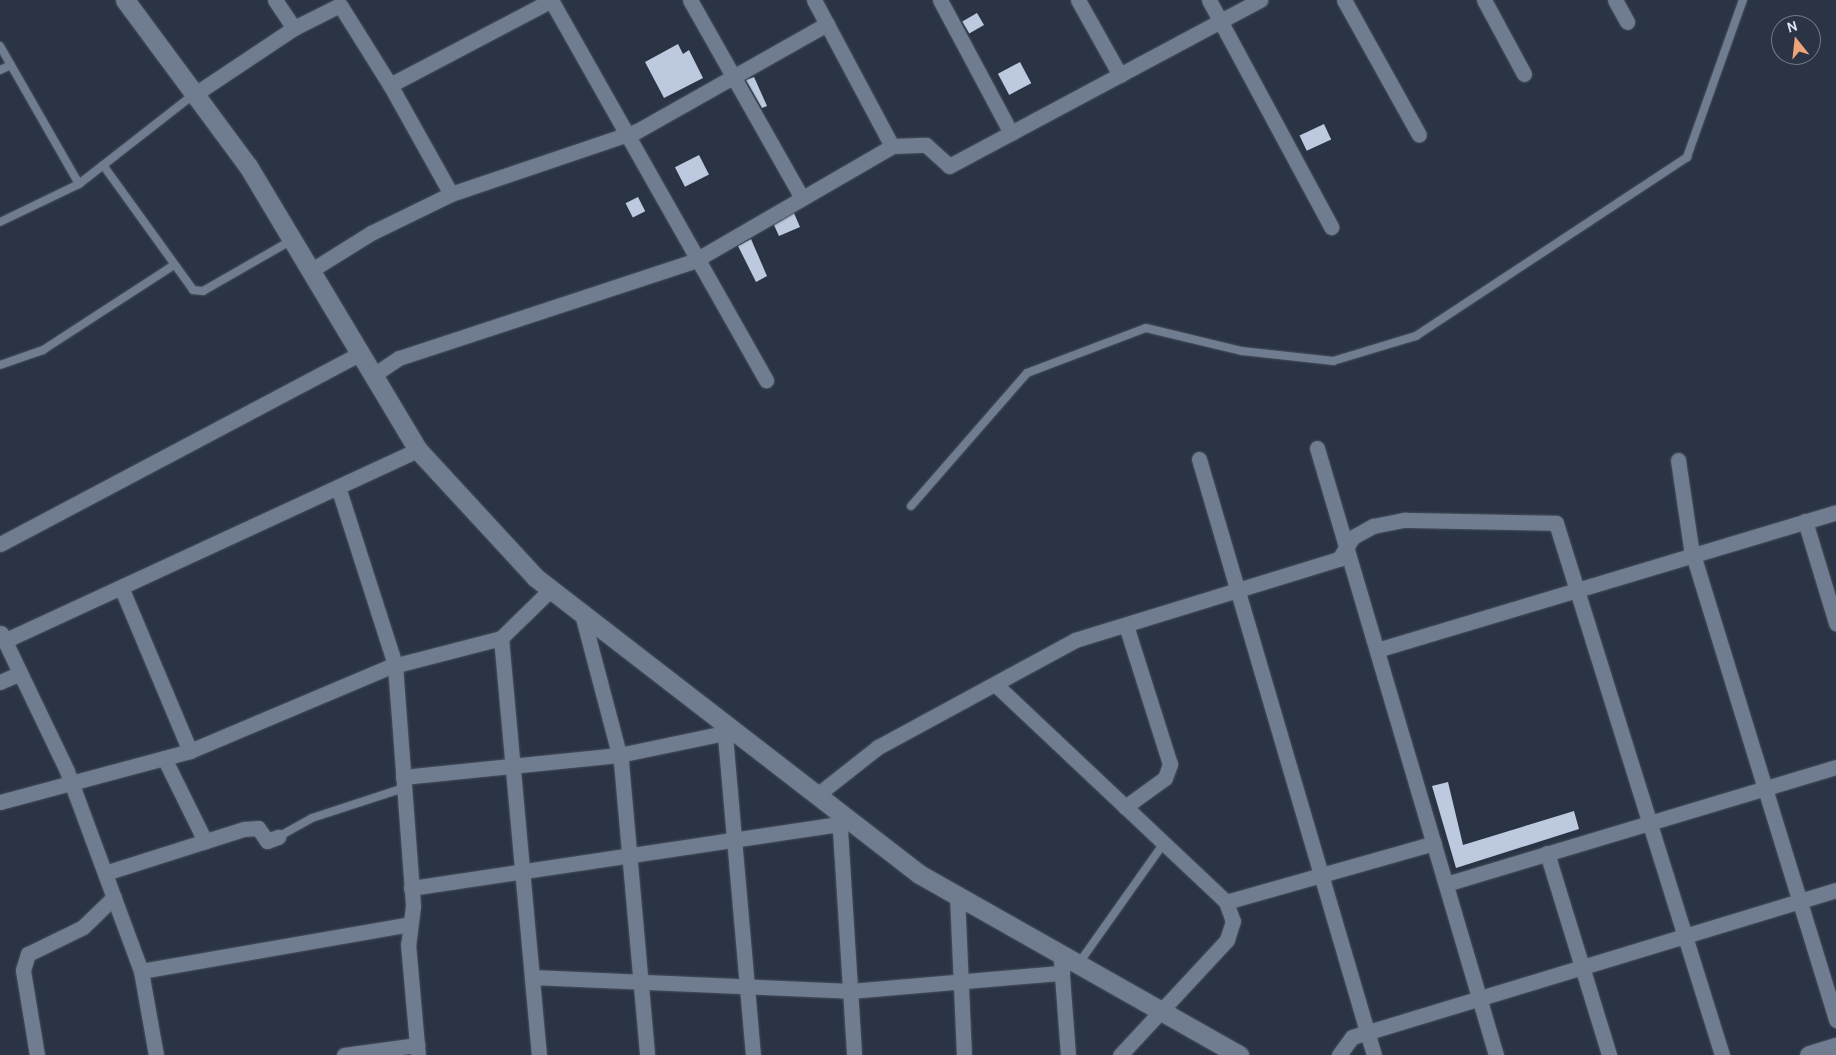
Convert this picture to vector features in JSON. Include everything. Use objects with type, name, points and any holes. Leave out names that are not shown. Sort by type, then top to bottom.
[{"type":"street","points":[[125,0],[248,166],[418,450],[551,590],[724,728],[817,795],[838,818],[919,874],[1160,1008],[1239,1055]]},
{"type":"street","points":[[276,0],[294,28]]},
{"type":"street","points":[[390,85],[551,0],[766,380]]},
{"type":"street","points":[[690,0],[802,198]]},
{"type":"street","points":[[814,0],[892,146]]},
{"type":"street","points":[[940,0],[1011,133]]},
{"type":"street","points":[[1078,0],[1120,75]]},
{"type":"street","points":[[1209,0],[1331,227]]},
{"type":"street","points":[[372,376],[399,358],[698,259],[892,146],[926,146],[949,166],[1260,0]]},
{"type":"street","points":[[1344,0],[1419,135]]},
{"type":"street","points":[[1484,0],[1524,74]]},
{"type":"street","points":[[1615,0],[1627,22]]},
{"type":"street","points":[[195,94],[294,28],[344,2],[451,194]]},
{"type":"street","points":[[310,271],[371,233],[451,194],[627,134],[827,24]]},
{"type":"street","points":[[0,544],[359,354]]},
{"type":"street","points":[[1317,448],[1496,1055]]},
{"type":"street","points":[[156,1055],[141,972],[114,897],[71,782],[2,637],[121,588],[418,450]]},
{"type":"street","points":[[1199,459],[1374,1055]]},
{"type":"street","points":[[1678,460],[1693,555],[1836,1020]]},
{"type":"street","points":[[338,487],[394,665],[411,888],[408,944],[417,1050],[344,1055]]},
{"type":"street","points":[[1377,650],[1836,512]]},
{"type":"street","points":[[817,795],[878,747],[1074,640],[1340,559],[1353,537],[1373,526],[1405,520],[1556,522],[1722,1055]]},
{"type":"street","points":[[1804,521],[1836,624]]},
{"type":"street","points":[[121,588],[190,751]]},
{"type":"street","points":[[0,802],[190,751],[394,665],[502,638],[551,590]]},
{"type":"street","points":[[582,614],[619,755],[643,982],[647,1055]]},
{"type":"street","points":[[1125,806],[1165,778],[1170,764],[1126,625]]},
{"type":"street","points":[[502,638],[539,1055]]},
{"type":"street","points":[[0,682],[20,673]]},
{"type":"street","points":[[995,684],[1226,902],[1233,921],[1227,940],[1160,1008],[1120,1055]]},
{"type":"street","points":[[403,782],[513,766],[619,755],[724,728]]},
{"type":"street","points":[[724,728],[753,1055]]},
{"type":"street","points":[[164,758],[205,841]]},
{"type":"street","points":[[1446,884],[1836,767]]},
{"type":"street","points":[[411,888],[734,839],[838,818]]},
{"type":"street","points":[[838,818],[854,1055]]},
{"type":"street","points":[[105,873],[251,828],[258,828],[267,841],[278,837]]},
{"type":"street","points":[[1226,902],[1434,843]]},
{"type":"street","points":[[1547,853],[1609,1055]]},
{"type":"street","points":[[1339,1055],[1352,1037],[1367,1032],[1836,890]]},
{"type":"street","points":[[957,895],[964,1055]]},
{"type":"street","points":[[37,1055],[23,970],[28,954],[83,927],[114,897]]},
{"type":"street","points":[[141,972],[410,924]]},
{"type":"street","points":[[1061,953],[1068,1055]]},
{"type":"street","points":[[532,977],[850,991],[1062,972]]},
{"type":"street","points":[[1809,1055],[1836,1047]]},
{"type":"lane","points":[[910,506],[1026,373],[1146,328],[1242,351],[1333,361],[1416,336],[1688,157],[1743,0]]},
{"type":"lane","points":[[0,46],[79,184]]},
{"type":"lane","points":[[0,70],[11,65]]},
{"type":"lane","points":[[0,222],[79,184],[195,94]]},
{"type":"lane","points":[[103,165],[192,290],[203,292],[292,240]]},
{"type":"lane","points":[[0,366],[43,350],[174,264]]},
{"type":"lane","points":[[278,837],[312,818],[403,782]]},
{"type":"lane","points":[[1079,963],[1164,843]]},
{"type":"building","points":[[977,13],[984,25],[969,34],[962,22]]},
{"type":"building","points":[[678,44],[683,54],[689,50],[703,78],[664,98],[645,62]]},
{"type":"building","points":[[1020,62],[1031,83],[1009,95],[998,74]]},
{"type":"building","points":[[754,77],[767,106],[762,108],[746,80]]},
{"type":"building","points":[[1324,124],[1331,139],[1307,151],[1300,135]]},
{"type":"building","points":[[699,155],[709,175],[685,187],[675,167]]},
{"type":"building","points":[[638,197],[645,211],[633,218],[626,203]]},
{"type":"building","points":[[794,213],[800,227],[779,236],[774,225]]},
{"type":"building","points":[[751,239],[767,276],[756,282],[738,246]]},
{"type":"building","points":[[1448,782],[1463,845],[1574,811],[1579,829],[1456,868],[1432,786]]}]
